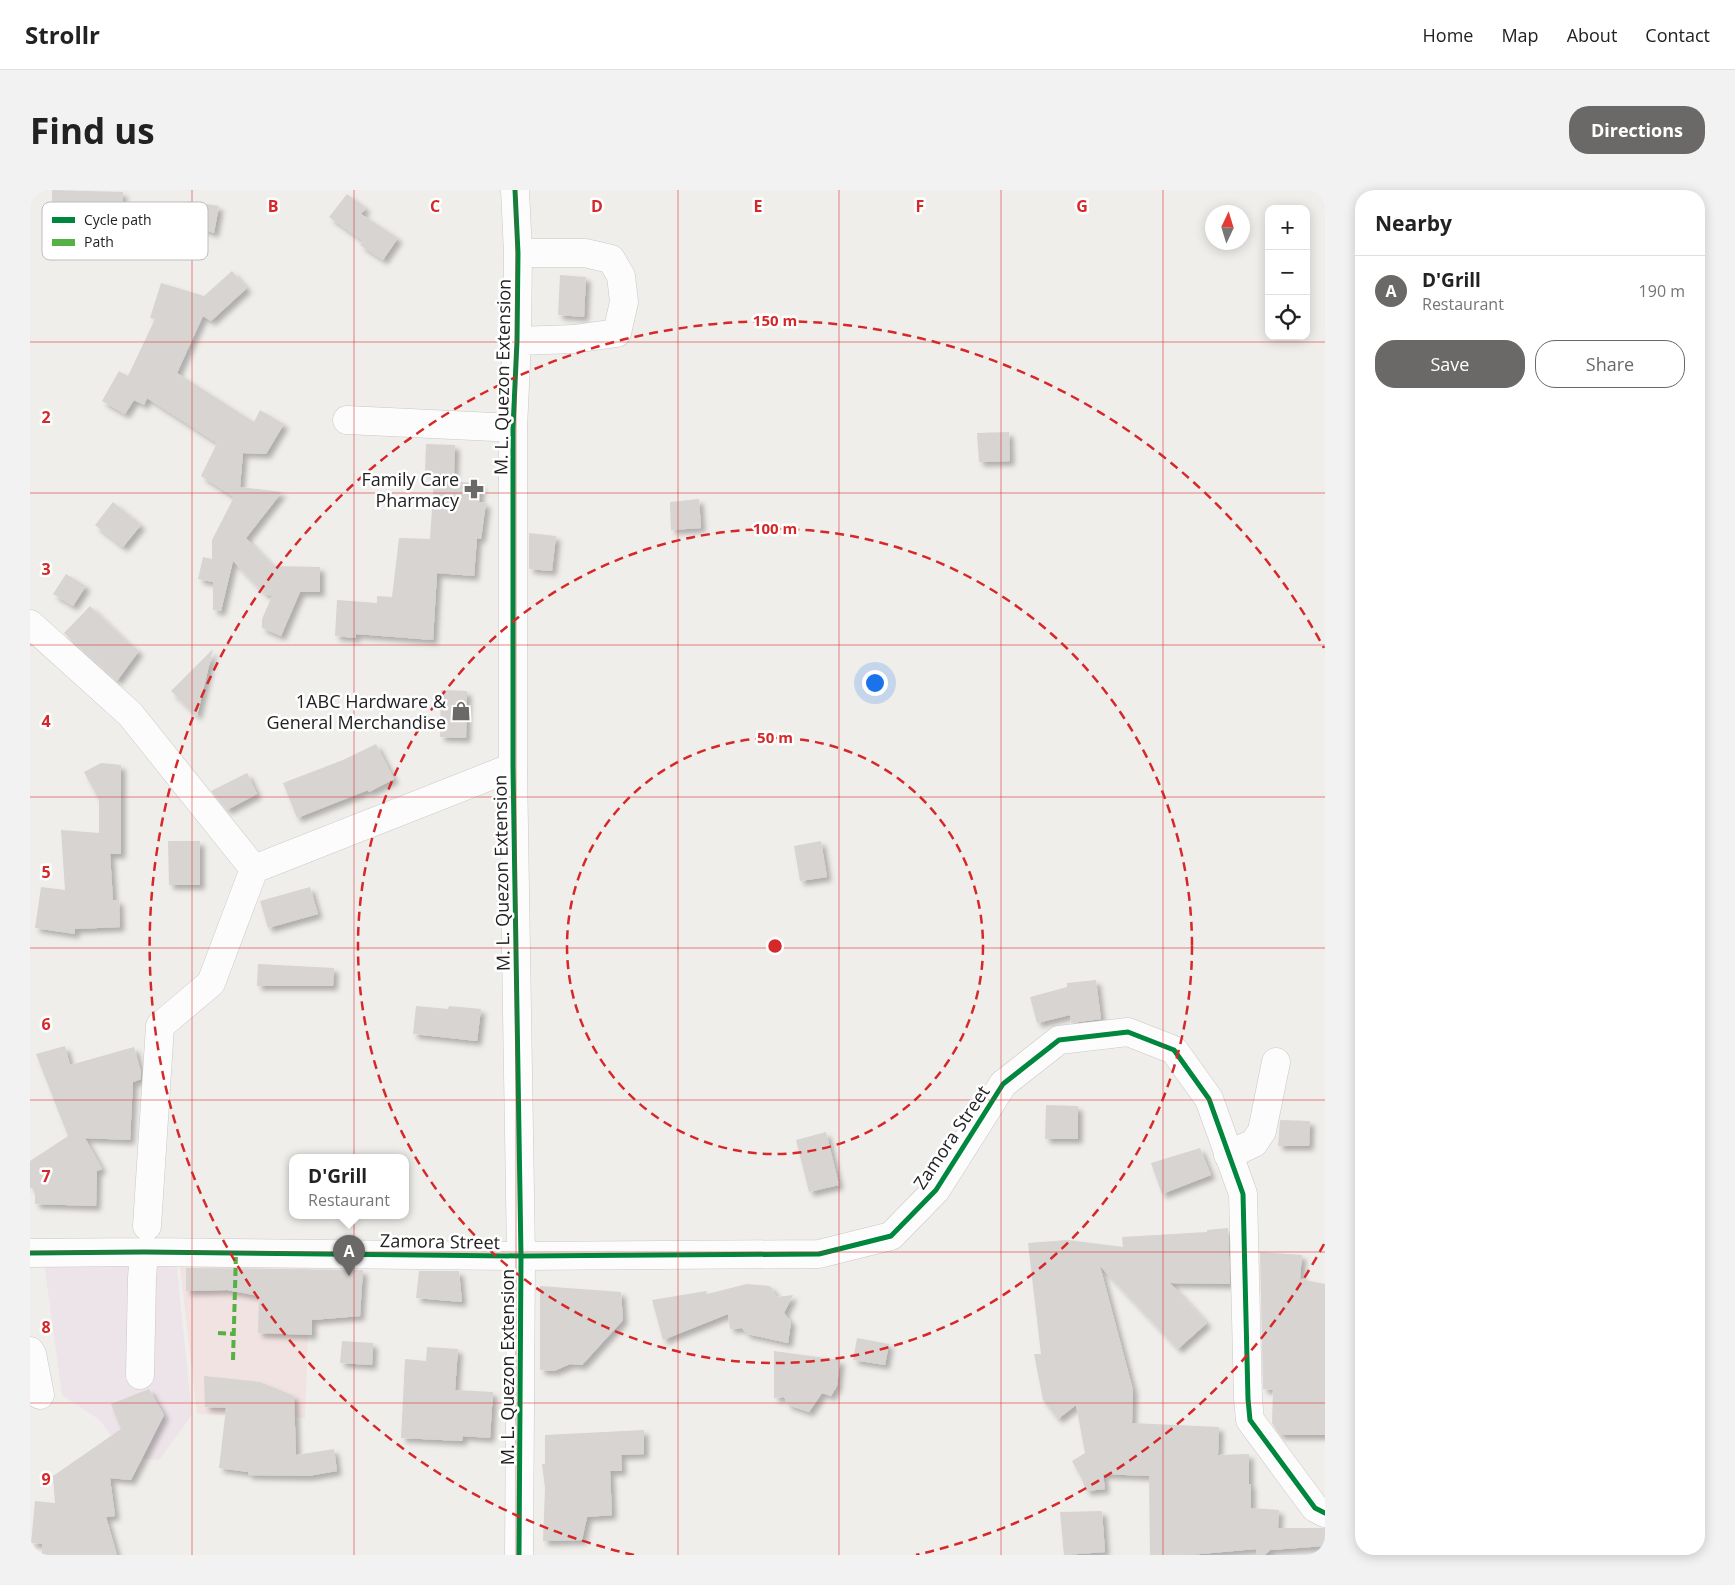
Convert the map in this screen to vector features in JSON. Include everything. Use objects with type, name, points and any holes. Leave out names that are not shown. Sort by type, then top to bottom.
[{"type":"street","name":"M. L. Quezon Extension","points":[[515,190],[518,253],[517,341],[513,428],[513,767],[521,1256],[519,1555]]},
{"type":"street","points":[[517,341],[574,340],[617,333],[624,302],[621,276],[611,259],[585,253],[518,253]]},
{"type":"street","points":[[347,420],[513,428]]},
{"type":"street","points":[[30,624],[130,714],[254,869]]},
{"type":"street","points":[[146,1226],[160,1026],[211,983],[254,869],[513,767]]},
{"type":"street","name":"Zamora Street","points":[[30,1253],[144,1252],[521,1256],[819,1254],[891,1236],[936,1190],[1003,1084],[1059,1040],[1128,1032],[1174,1050],[1210,1099],[1228,1156],[1243,1194],[1250,1420],[1315,1508],[1325,1513]]},
{"type":"street","points":[[1228,1156],[1254,1143],[1262,1131],[1276,1062]]},
{"type":"street","points":[[140,1375],[144,1252]]},
{"type":"street","points":[[30,1351],[40,1395]]},
{"type":"shaded area","points":[[179,1259],[311,1261],[305,1418],[197,1414]]},
{"type":"shaded area","points":[[176,1260],[192,1415],[159,1460],[125,1457],[100,1420],[62,1395],[44,1263]]},
{"type":"building","points":[[52,190],[123,192],[122,202],[52,202]]},
{"type":"building","points":[[347,194],[366,208],[361,214],[398,238],[383,260],[360,245],[363,241],[329,217]]},
{"type":"building","points":[[208,204],[219,206],[214,233],[208,231]]},
{"type":"building","points":[[232,271],[247,288],[211,321],[203,316],[177,373],[254,422],[260,410],[284,424],[266,454],[243,453],[240,487],[282,492],[246,538],[273,566],[320,567],[320,592],[300,592],[281,636],[262,628],[262,619],[272,596],[265,594],[233,561],[221,611],[213,610],[213,582],[198,579],[203,557],[212,559],[212,540],[234,497],[201,476],[217,443],[147,398],[144,405],[134,400],[125,414],[102,401],[119,371],[128,376],[155,319],[150,318],[161,283],[204,296]]},
{"type":"building","points":[[560,275],[586,277],[584,317],[558,315]]},
{"type":"building","points":[[1009,432],[1010,461],[979,462],[977,433]]},
{"type":"building","points":[[426,444],[455,445],[454,474],[425,473]]},
{"type":"building","points":[[434,479],[481,484],[479,502],[486,503],[481,539],[477,538],[474,576],[437,573],[433,640],[356,634],[356,638],[335,636],[337,600],[377,603],[377,596],[392,597],[399,538],[430,539]]},
{"type":"building","points":[[699,499],[701,528],[671,530],[670,502]]},
{"type":"building","points":[[113,502],[141,525],[123,547],[95,525]]},
{"type":"building","points":[[529,533],[556,536],[552,571],[529,569]]},
{"type":"building","points":[[66,574],[86,586],[73,606],[53,594]]},
{"type":"building","points":[[90,606],[139,651],[117,681],[64,633]]},
{"type":"building","points":[[213,649],[197,716],[171,691]]},
{"type":"building","points":[[441,690],[467,691],[466,738],[440,737]]},
{"type":"building","points":[[376,744],[394,779],[369,792],[368,790],[297,818],[283,783],[343,760]]},
{"type":"building","points":[[101,763],[121,765],[121,854],[110,854],[113,900],[119,900],[120,927],[75,929],[75,934],[35,928],[41,887],[65,890],[61,830],[99,833],[99,800],[84,772]]},
{"type":"building","points":[[247,773],[257,794],[227,810],[211,791]]},
{"type":"building","points":[[168,841],[200,841],[200,885],[169,885]]},
{"type":"building","points":[[821,841],[827,877],[800,881],[794,846]]},
{"type":"building","points":[[310,887],[318,914],[268,928],[260,901]]},
{"type":"building","points":[[258,964],[334,968],[333,986],[257,986]]},
{"type":"building","points":[[1096,980],[1101,1019],[1071,1023],[1070,1015],[1037,1023],[1030,997],[1067,987],[1067,983]]},
{"type":"building","points":[[416,1006],[448,1009],[449,1006],[481,1009],[477,1041],[413,1034]]},
{"type":"building","points":[[65,1046],[70,1065],[134,1047],[141,1072],[141,1079],[133,1082],[130,1140],[85,1138],[102,1169],[97,1171],[96,1206],[35,1204],[35,1188],[30,1188],[30,1161],[68,1136],[36,1054]]},
{"type":"building","points":[[1046,1105],[1078,1106],[1078,1139],[1045,1139]]},
{"type":"building","points":[[1280,1120],[1310,1121],[1309,1146],[1278,1146]]},
{"type":"building","points":[[826,1132],[839,1185],[809,1192],[796,1140]]},
{"type":"building","points":[[1200,1148],[1211,1175],[1162,1194],[1151,1163]]},
{"type":"building","points":[[1228,1228],[1230,1284],[1170,1283],[1207,1323],[1178,1349],[1100,1266],[1133,1390],[1132,1423],[1219,1427],[1218,1455],[1249,1454],[1251,1508],[1279,1510],[1278,1528],[1325,1528],[1325,1546],[1270,1550],[1265,1555],[1256,1555],[1256,1549],[1189,1555],[1150,1555],[1149,1476],[1103,1474],[1105,1489],[1086,1491],[1072,1461],[1085,1453],[1076,1405],[1058,1419],[1043,1400],[1034,1354],[1041,1354],[1028,1243],[1068,1240],[1123,1247],[1122,1237],[1207,1232],[1207,1230]]},
{"type":"building","points":[[1260,1252],[1302,1255],[1300,1279],[1325,1284],[1325,1435],[1280,1435],[1272,1423],[1273,1390],[1263,1389]]},
{"type":"building","points":[[186,1268],[363,1270],[360,1316],[312,1320],[312,1335],[258,1333],[259,1296],[227,1290],[186,1291]]},
{"type":"building","points":[[419,1271],[459,1271],[462,1302],[416,1298]]},
{"type":"building","points":[[747,1284],[770,1286],[777,1297],[793,1295],[784,1313],[791,1322],[788,1343],[747,1334],[742,1328],[730,1329],[728,1314],[663,1340],[652,1300],[706,1291],[707,1294]]},
{"type":"building","points":[[540,1286],[621,1292],[623,1320],[582,1365],[570,1364],[554,1371],[540,1370]]},
{"type":"building","points":[[857,1338],[889,1344],[885,1365],[853,1360]]},
{"type":"building","points":[[342,1341],[373,1343],[372,1365],[340,1363]]},
{"type":"building","points":[[427,1347],[458,1349],[455,1390],[493,1392],[490,1438],[463,1436],[462,1441],[401,1438],[405,1359],[426,1361]]},
{"type":"building","points":[[774,1351],[840,1360],[837,1386],[831,1396],[822,1393],[809,1412],[788,1405],[784,1397],[774,1398]]},
{"type":"building","points":[[204,1376],[260,1382],[294,1396],[296,1455],[334,1449],[337,1471],[308,1476],[248,1475],[248,1472],[219,1468],[226,1408],[205,1407]]},
{"type":"building","points":[[149,1389],[164,1415],[131,1480],[110,1478],[115,1516],[106,1517],[117,1555],[42,1555],[42,1544],[31,1543],[35,1501],[55,1503],[53,1476],[121,1429],[111,1404]]},
{"type":"building","points":[[644,1430],[644,1454],[621,1455],[622,1471],[610,1471],[612,1515],[587,1517],[582,1540],[543,1541],[545,1488],[542,1464],[545,1464],[545,1435]]},
{"type":"building","points":[[1102,1511],[1105,1552],[1064,1555],[1060,1512]]},
{"type":"marked path","points":[[233,1360],[236,1253]]},
{"type":"marked path","points":[[218,1333],[233,1334]]},
{"type":"cycle path","points":[[515,190],[518,253],[517,341],[513,428],[513,767],[521,1256],[519,1555]]},
{"type":"cycle path","points":[[30,1253],[144,1252],[521,1256],[819,1254],[891,1236],[936,1190],[1003,1084],[1059,1040],[1128,1032],[1174,1050],[1209,1099],[1243,1194],[1250,1420],[1315,1508],[1325,1513]]},
{"type":"place","name":"Family Care Pharmacy","points":[[474,489]]},
{"type":"place","name":"1ABC Hardware & General Merchandise","points":[[461,711]]},
{"type":"place","name":"D'Grill","points":[[349,1276]]}]
